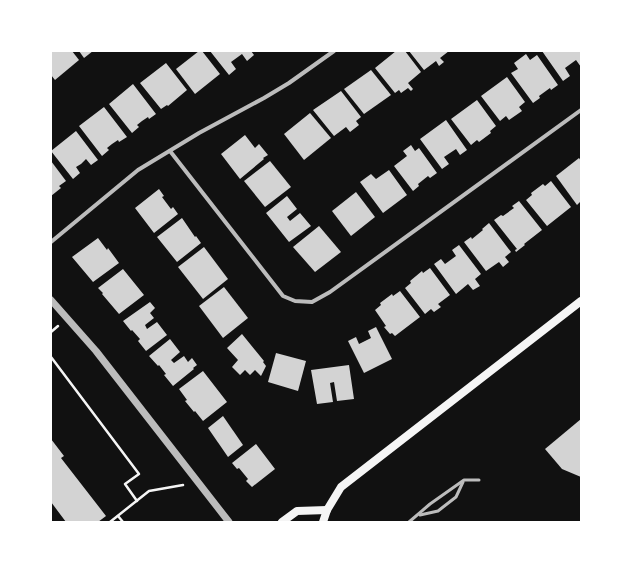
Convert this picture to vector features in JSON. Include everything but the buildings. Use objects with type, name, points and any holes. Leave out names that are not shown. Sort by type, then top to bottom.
[{"type":"main road","points":[[323,522],[327,510],[341,486],[581,301]]},
{"type":"main road","points":[[282,522],[297,511],[327,510]]},
{"type":"street","points":[[51,242],[138,170],[199,133],[289,83],[334,51]]},
{"type":"street","points":[[170,151],[283,296],[295,301],[312,302],[330,292],[581,110]]},
{"type":"street","points":[[51,300],[96,351],[229,522]]},
{"type":"lane","points":[[409,522],[418,516],[430,504],[464,480],[479,480]]},
{"type":"lane","points":[[418,516],[438,511],[456,497],[464,480]]},
{"type":"path","points":[[51,332],[58,326]]},
{"type":"path","points":[[51,357],[139,474],[125,484],[137,501]]},
{"type":"path","points":[[110,522],[149,491],[183,485]]},
{"type":"path","points":[[118,516],[123,522]]}]
